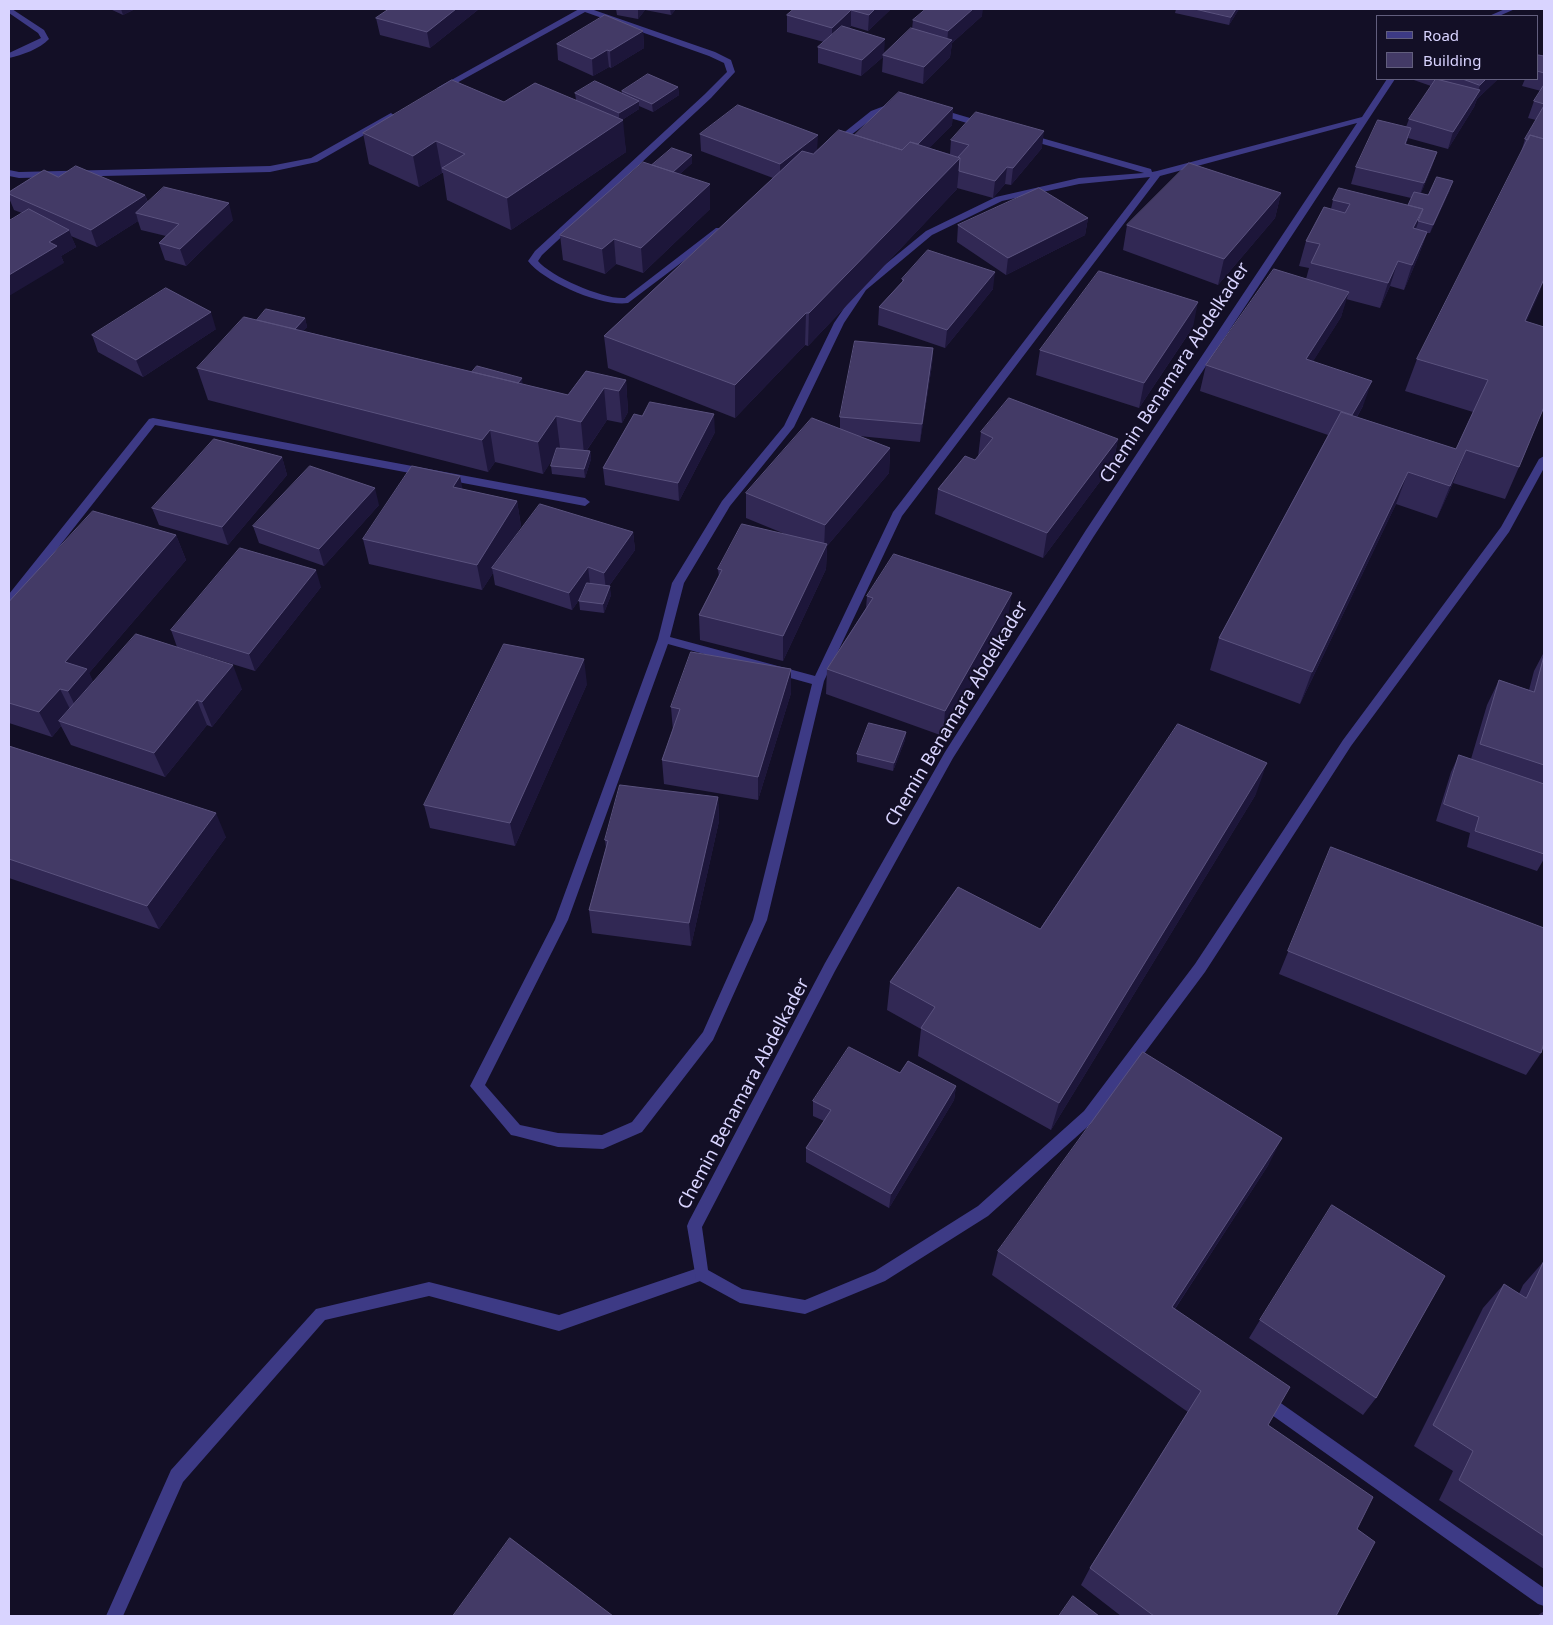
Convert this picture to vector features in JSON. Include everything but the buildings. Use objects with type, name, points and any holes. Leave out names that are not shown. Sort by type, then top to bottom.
[{"type":"street","points":[[436,92],[584,9],[712,54],[728,62],[731,72],[708,96],[538,253],[533,261],[541,272],[566,284],[621,301],[628,300],[728,223]]},
{"type":"street","points":[[1496,15],[1511,9]]},
{"type":"street","points":[[9,10],[41,32],[45,39],[38,44],[9,56]]},
{"type":"street","name":"Chemin Benamara Abdelkader","points":[[701,1274],[694,1226],[830,967],[948,755],[1090,534],[1389,80]]},
{"type":"street","points":[[829,147],[886,105],[908,104]]},
{"type":"street","points":[[925,108],[990,126]]},
{"type":"street","points":[[9,173],[19,175],[270,169],[314,160],[401,111]]},
{"type":"street","points":[[1157,174],[897,515],[818,681],[760,920],[708,1036],[637,1126],[603,1142],[558,1140],[516,1130],[477,1086],[561,920],[664,640],[678,582],[726,504],[789,427],[839,323],[862,288],[929,233],[999,199],[1079,181],[1157,174],[1364,119]]},
{"type":"street","points":[[1018,134],[1157,174]]},
{"type":"street","points":[[9,602],[154,421],[585,502]]},
{"type":"street","points":[[114,1616],[177,1476],[321,1314],[429,1289],[559,1323],[701,1274],[740,1296],[805,1307],[880,1276],[983,1211],[1089,1116],[1200,968],[1347,743],[1505,529],[1544,459]]},
{"type":"street","points":[[664,640],[818,681]]},
{"type":"street","points":[[1275,1407],[1544,1598]]}]
